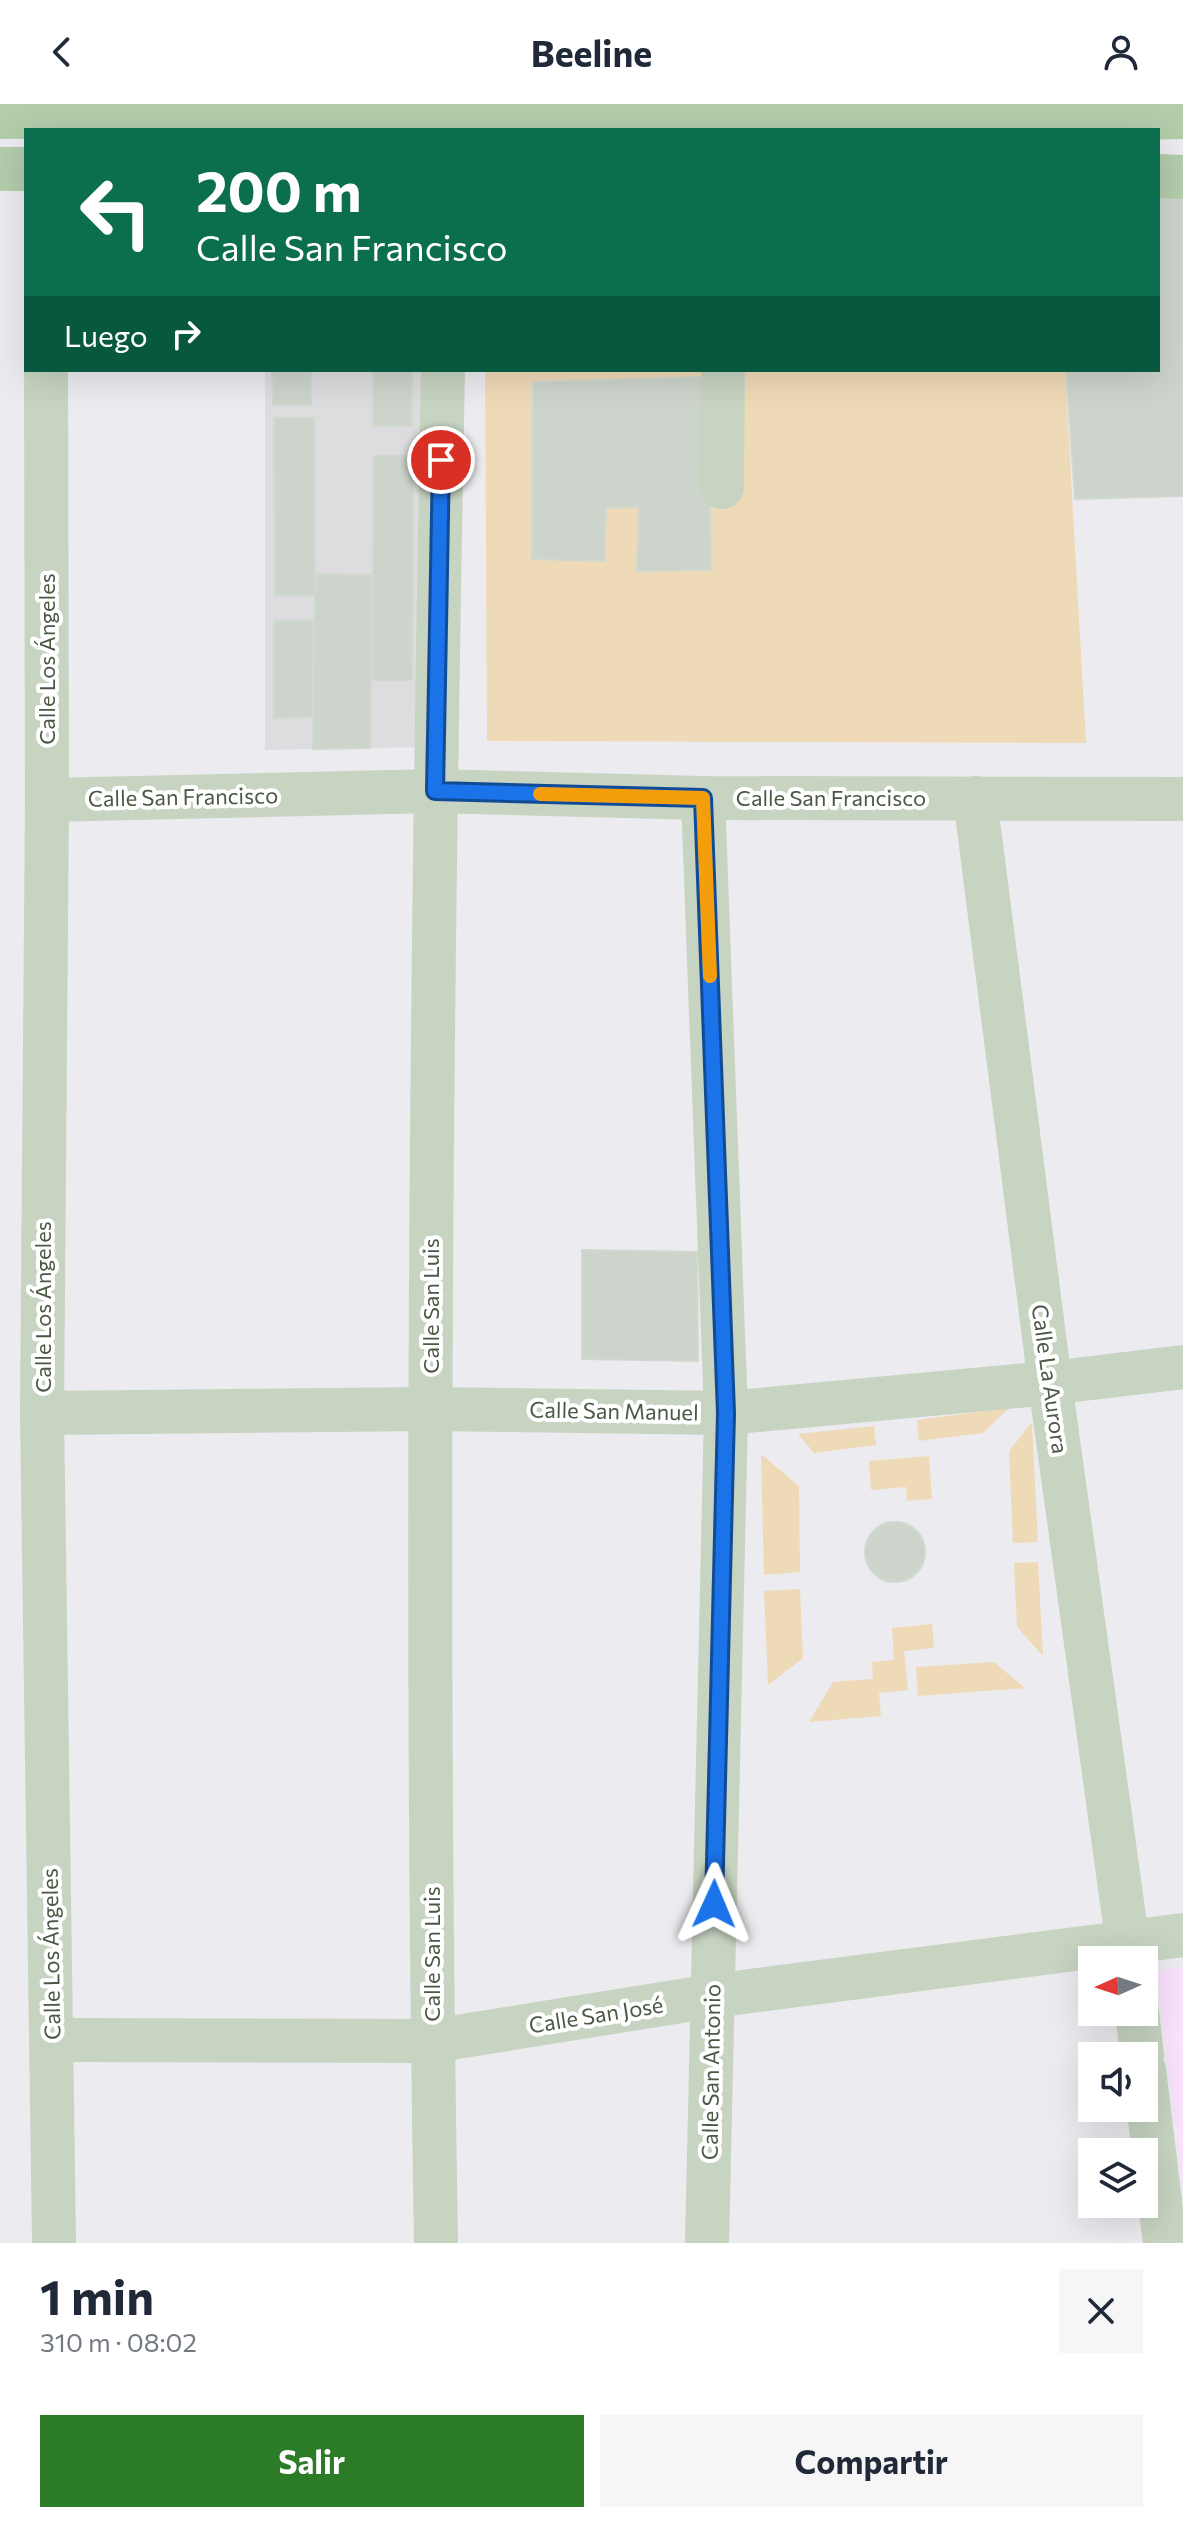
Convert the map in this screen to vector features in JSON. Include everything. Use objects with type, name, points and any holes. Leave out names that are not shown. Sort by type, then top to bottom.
[{"type":"main road","points":[[28,117],[448,121],[819,118],[1003,112],[1183,117]]},
{"type":"main road","points":[[0,169],[24,169]]},
{"type":"main road","points":[[1160,176],[1183,177]]},
{"type":"street","name":"Calle Los Ángeles","points":[[46,372],[47,800],[42,1413],[54,2243]]},
{"type":"street","name":"Calle San Luis","points":[[436,2243],[432,2041],[430,1409],[435,791],[443,372]]},
{"type":"street","points":[[722,487],[723,372]]},
{"type":"street","name":"Calle San Francisco","points":[[47,800],[435,791],[703,798],[1183,799]]},
{"type":"street","name":"Calle San Antonio","points":[[703,798],[726,1413],[707,2243]]},
{"type":"street","name":"Calle La Aurora","points":[[975,798],[1050,1383],[1128,1946]]},
{"type":"street","name":"Calle San Manuel","points":[[42,1413],[430,1409],[726,1413],[1050,1383],[1183,1367]]},
{"type":"street","name":"Calle San José","points":[[1143,1946],[1183,1935]]},
{"type":"street","name":"Calle San José","points":[[53,2040],[432,2041],[712,1996],[1078,1956]]},
{"type":"street","points":[[1150,2122],[1165,2243]]},
{"type":"shaded area","points":[[265,372],[429,372],[426,747],[265,750]]},
{"type":"shaded area","points":[[485,372],[1065,372],[1086,743],[487,741]]},
{"type":"shaded area","points":[[1009,1408],[983,1433],[919,1441],[917,1420]]},
{"type":"shaded area","points":[[1032,1422],[1038,1542],[1013,1543],[1009,1451]]},
{"type":"shaded area","points":[[874,1426],[876,1445],[814,1453],[798,1434]]},
{"type":"shaded area","points":[[761,1454],[799,1486],[800,1572],[764,1575]]},
{"type":"shaded area","points":[[929,1456],[932,1499],[907,1501],[906,1487],[871,1490],[869,1461]]},
{"type":"shaded area","points":[[1038,1562],[1043,1656],[1017,1627],[1014,1563]]},
{"type":"shaded area","points":[[800,1589],[803,1658],[768,1685],[764,1591]]},
{"type":"shaded area","points":[[932,1624],[934,1648],[904,1651],[908,1690],[879,1693],[881,1716],[809,1722],[833,1682],[873,1679],[872,1662],[894,1660],[892,1628]]},
{"type":"shaded area","points":[[994,1662],[1025,1688],[918,1696],[916,1667]]},
{"type":"shaded area","points":[[1183,1967],[1183,2189],[1158,1987],[1158,1971]]},
{"type":"building","points":[[1160,185],[1183,190],[1183,496],[1075,499],[1066,372],[1160,372]]},
{"type":"building","points":[[272,372],[311,372],[311,405],[273,405]]},
{"type":"building","points":[[373,372],[412,372],[412,426],[373,426]]},
{"type":"building","points":[[707,377],[711,570],[637,571],[639,507],[606,508],[604,561],[532,559],[533,382]]},
{"type":"building","points":[[274,418],[314,418],[315,595],[275,595]]},
{"type":"building","points":[[374,456],[413,456],[412,680],[372,680]]},
{"type":"building","points":[[315,574],[372,575],[370,748],[313,749]]},
{"type":"building","points":[[274,621],[313,621],[313,717],[274,718]]},
{"type":"building","points":[[582,1250],[697,1252],[698,1361],[582,1359]]},
{"type":"building","points":[[895,1522],[907,1524],[916,1531],[923,1540],[923,1564],[916,1573],[907,1580],[895,1582],[883,1580],[874,1573],[867,1564],[865,1552],[867,1540],[874,1531],[883,1524]]},
{"type":"slow traffic","points":[[540,794],[703,798],[710,976]]},
{"type":"route","points":[[441,460],[435,791],[703,798],[726,1413],[714,1904]]}]
